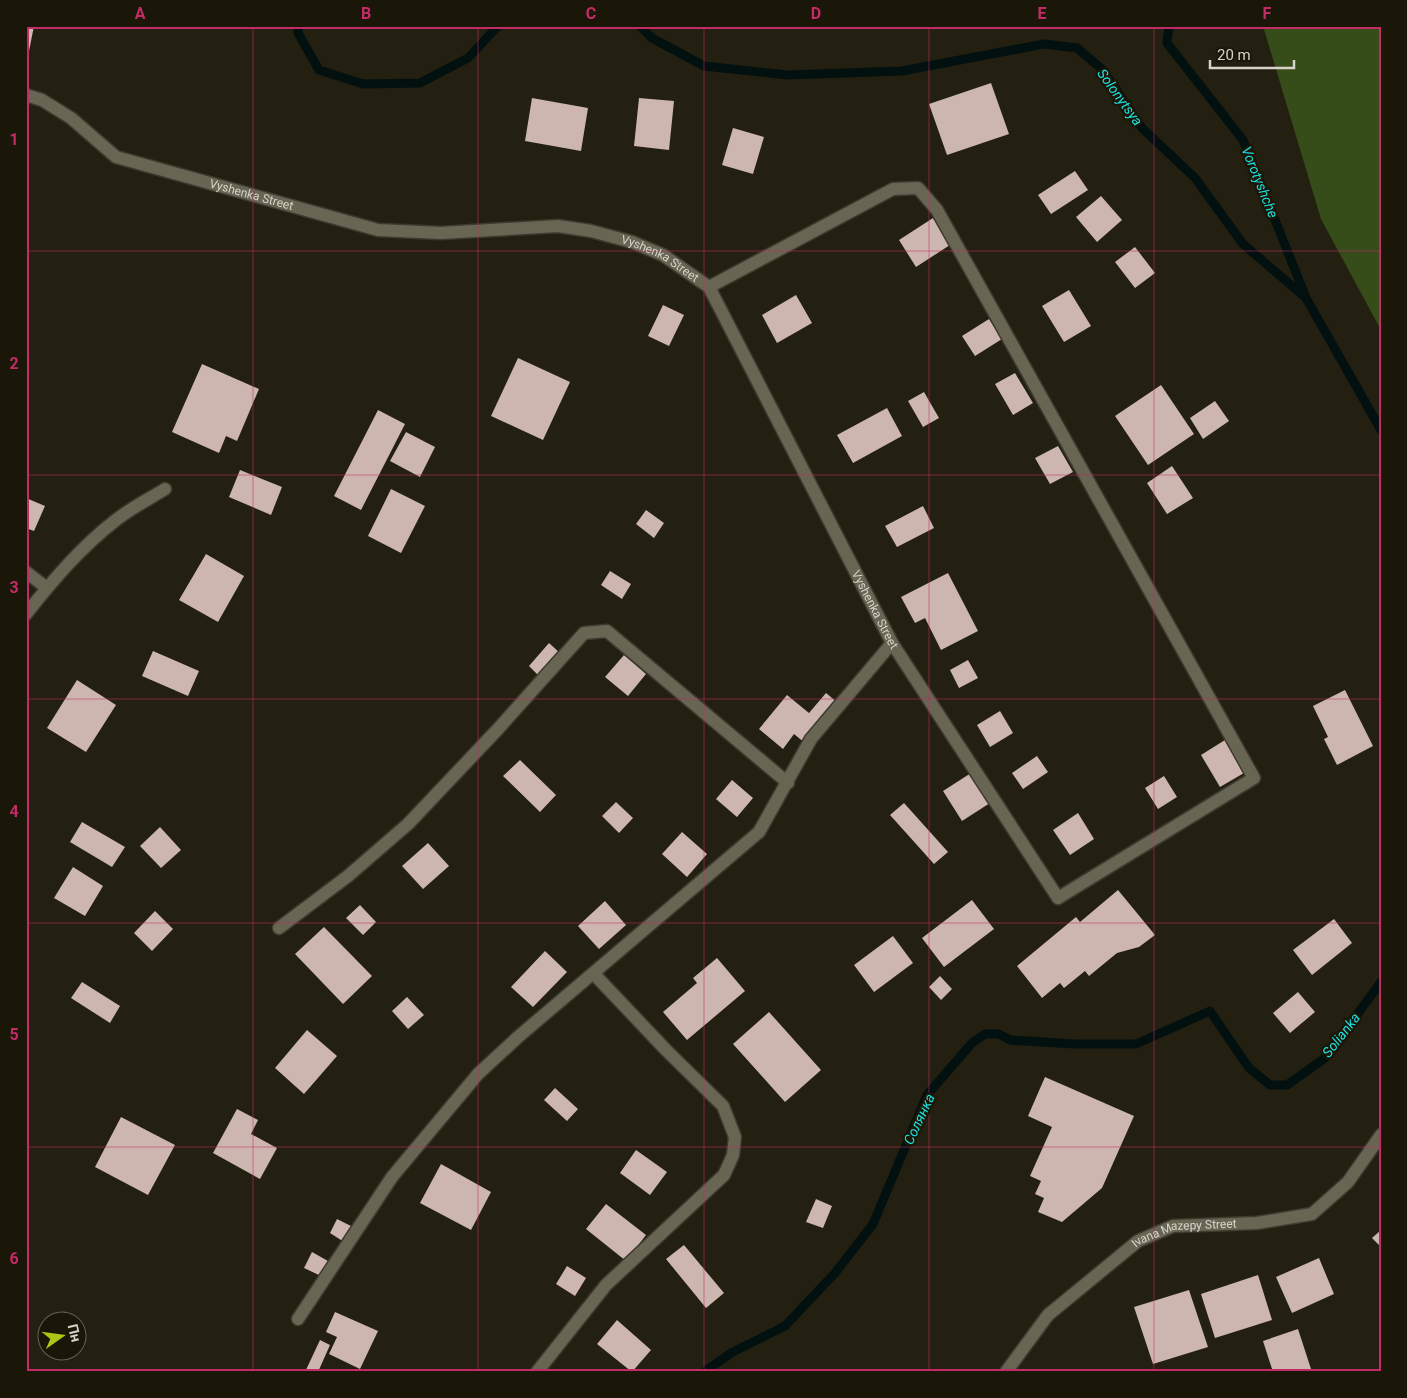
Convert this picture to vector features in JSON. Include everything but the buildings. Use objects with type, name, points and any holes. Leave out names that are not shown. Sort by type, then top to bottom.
[{"type":"street","name":"Vyshenka Street","points":[[26,95],[42,100],[71,118],[116,156],[303,209],[378,230],[441,233],[558,226],[591,230],[632,242],[663,255],[710,287],[892,643],[1058,898],[1254,778],[937,210],[918,188],[893,189],[710,287]]},
{"type":"street","points":[[26,614],[47,588],[90,542],[117,519],[165,489]]},
{"type":"street","points":[[26,572],[47,588]]},
{"type":"street","points":[[279,928],[348,876],[408,824],[498,729],[584,633],[607,632],[788,783]]},
{"type":"street","points":[[298,1319],[392,1177],[478,1074],[518,1037],[759,832],[811,739],[892,643]]},
{"type":"street","points":[[537,1372],[606,1285],[724,1175],[733,1155],[735,1137],[723,1106],[666,1050],[594,974]]},
{"type":"street","name":"Ivana Mazepy Street","points":[[1006,1372],[1048,1315],[1138,1241],[1173,1226],[1257,1223],[1312,1214],[1348,1182],[1381,1135]]},
{"type":"green space","points":[[1263,26],[1381,26],[1381,330],[1321,219]]},
{"type":"waterway","name":"Solonytsya","points":[[298,26],[298,33],[319,70],[363,84],[420,83],[468,58],[498,26]]},
{"type":"waterway","name":"Solonytsya","points":[[640,26],[652,38],[704,66],[787,75],[902,71],[1044,44],[1077,48],[1103,70],[1142,128],[1195,178],[1243,244],[1306,298],[1381,430]]},
{"type":"waterway","name":"Vorotyshche","points":[[1169,26],[1167,43],[1243,140],[1305,295]]},
{"type":"waterway","name":"Солянка","points":[[704,1372],[731,1353],[785,1326],[835,1273],[873,1224],[927,1095],[972,1043],[985,1034],[999,1034],[1010,1040],[1074,1044],[1136,1044],[1210,1011],[1249,1068],[1270,1085],[1287,1085],[1325,1058],[1381,982]]},
{"type":"water label","name":"Solianka","points":[[1341,1035]]}]
